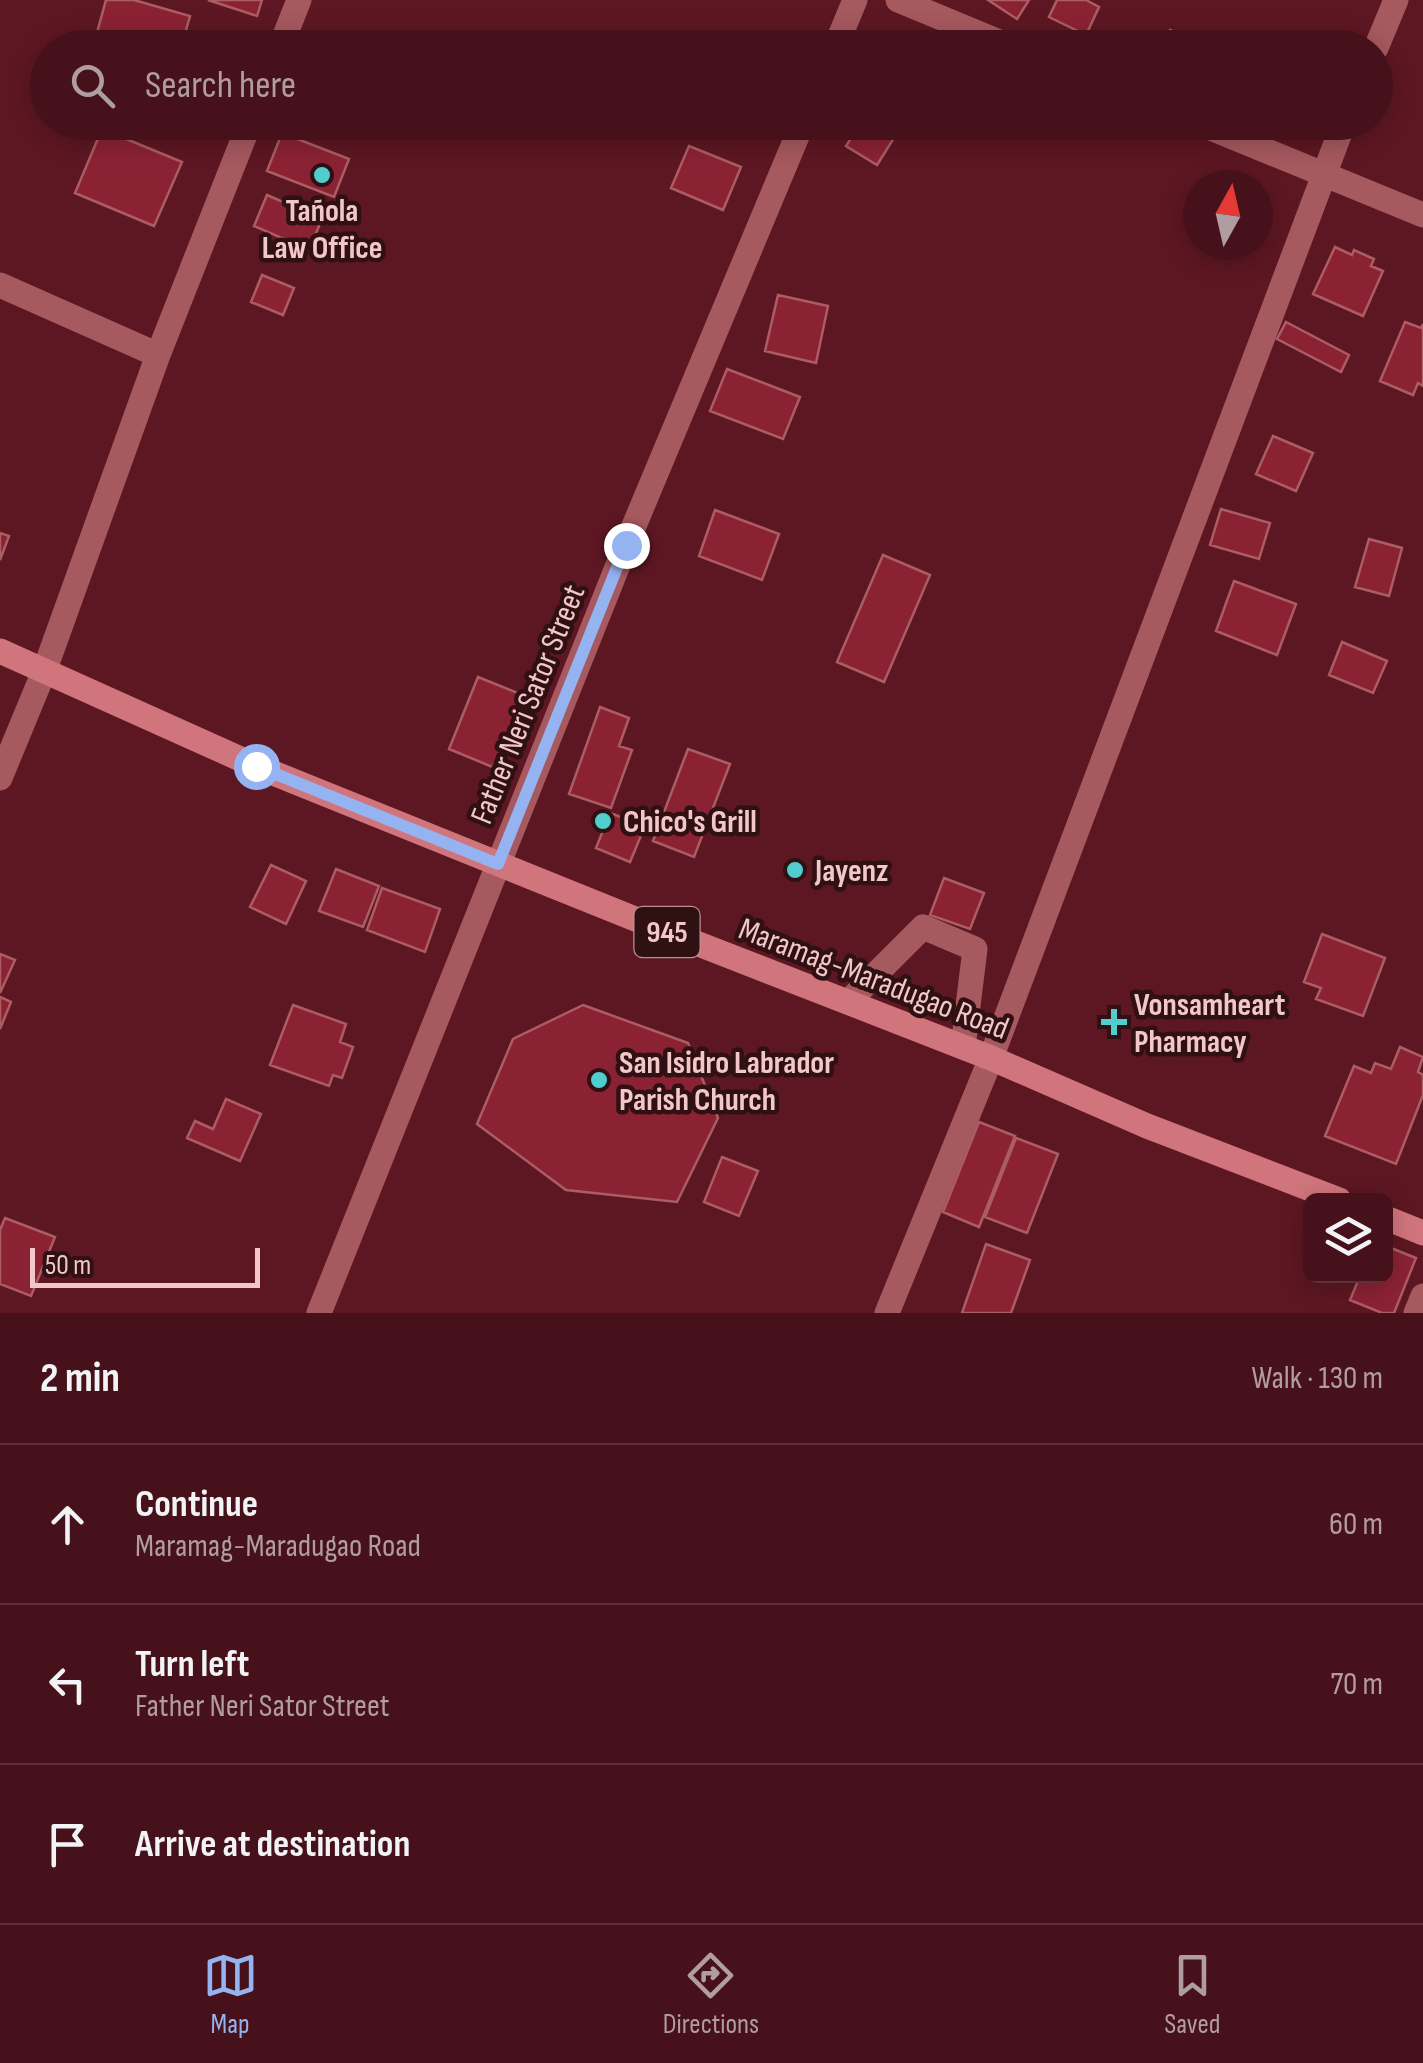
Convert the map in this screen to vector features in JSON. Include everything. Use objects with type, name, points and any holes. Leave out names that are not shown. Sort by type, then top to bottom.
[{"type":"main road","name":"Maramag-Maradugao Road","points":[[0,651],[256,766],[1321,1193]]},
{"type":"main road","points":[[1393,1221],[1423,1233]]},
{"type":"street","points":[[287,30],[299,0]]},
{"type":"street","points":[[842,30],[855,0]]},
{"type":"street","points":[[898,0],[970,30]]},
{"type":"street","points":[[1384,30],[1396,0]]},
{"type":"street","points":[[0,778],[46,669],[158,355],[243,140]]},
{"type":"street","name":"Father Neri Sator Street","points":[[319,1313],[626,545],[795,140]]},
{"type":"street","points":[[1240,140],[1423,215]]},
{"type":"street","points":[[887,1313],[991,1058],[1337,140]]},
{"type":"street","points":[[0,285],[158,355]]},
{"type":"street","points":[[848,1002],[923,927],[975,948],[963,1047]]},
{"type":"street","points":[[1416,1313],[1423,1296]]},
{"type":"building","points":[[106,0],[134,0],[190,16],[186,30],[98,30]]},
{"type":"building","points":[[208,0],[262,0],[257,16]]},
{"type":"building","points":[[988,0],[1029,0],[1017,19]]},
{"type":"building","points":[[1057,0],[1086,0],[1099,7],[1088,30],[1076,30],[1049,17]]},
{"type":"building","points":[[97,140],[129,140],[182,162],[154,226],[75,193]]},
{"type":"building","points":[[279,140],[300,140],[349,159],[334,197],[267,171]]},
{"type":"building","points":[[850,140],[893,140],[877,165],[846,146]]},
{"type":"building","points":[[689,146],[741,167],[723,210],[671,188]]},
{"type":"building","points":[[267,195],[322,219],[309,250],[254,226]]},
{"type":"building","points":[[1335,247],[1374,259],[1371,266],[1383,271],[1363,316],[1313,294]]},
{"type":"building","points":[[262,275],[294,288],[283,315],[251,302]]},
{"type":"building","points":[[778,295],[828,306],[816,363],[765,351]]},
{"type":"building","points":[[1286,322],[1349,355],[1341,372],[1277,339]]},
{"type":"building","points":[[1405,322],[1421,328],[1423,324],[1423,386],[1418,383],[1413,395],[1380,381]]},
{"type":"building","points":[[727,369],[800,397],[783,439],[710,411]]},
{"type":"building","points":[[1273,436],[1313,453],[1296,491],[1256,474]]},
{"type":"building","points":[[1221,509],[1270,523],[1259,559],[1210,545]]},
{"type":"building","points":[[715,510],[779,534],[762,580],[699,556]]},
{"type":"building","points":[[0,533],[9,536],[0,560]]},
{"type":"building","points":[[1369,539],[1402,548],[1389,596],[1355,587]]},
{"type":"building","points":[[883,555],[930,575],[884,682],[837,662]]},
{"type":"building","points":[[1234,581],[1296,604],[1277,655],[1216,631]]},
{"type":"building","points":[[1342,642],[1387,661],[1373,693],[1329,675]]},
{"type":"building","points":[[478,677],[525,696],[495,768],[449,749]]},
{"type":"building","points":[[600,707],[629,718],[619,746],[632,750],[611,808],[569,794]]},
{"type":"building","points":[[688,749],[730,764],[694,857],[653,841]]},
{"type":"building","points":[[610,813],[645,826],[630,862],[596,848]]},
{"type":"building","points":[[271,865],[306,881],[286,924],[250,907]]},
{"type":"building","points":[[336,869],[379,886],[363,927],[319,911]]},
{"type":"building","points":[[944,878],[984,893],[970,929],[930,915]]},
{"type":"building","points":[[382,888],[440,909],[425,952],[367,930]]},
{"type":"building","points":[[1322,934],[1385,958],[1363,1016],[1316,999],[1321,988],[1304,982]]},
{"type":"building","points":[[0,954],[15,960],[0,993]]},
{"type":"building","points":[[0,997],[11,1002],[0,1029]]},
{"type":"building","points":[[293,1005],[346,1024],[340,1042],[353,1047],[342,1078],[333,1075],[329,1086],[270,1065]]},
{"type":"building","name":"San Isidro Labrador Parish Church","points":[[583,1005],[688,1043],[718,1118],[677,1202],[566,1190],[477,1124],[513,1039]]},
{"type":"building","points":[[1400,1047],[1423,1057],[1418,1072],[1423,1075],[1423,1095],[1396,1164],[1325,1136],[1354,1066],[1371,1073],[1375,1063],[1391,1069]]},
{"type":"building","points":[[226,1099],[261,1114],[240,1161],[187,1138],[195,1121],[213,1129]]},
{"type":"building","points":[[979,1122],[1015,1136],[979,1227],[943,1212]]},
{"type":"building","points":[[1016,1138],[1058,1154],[1027,1233],[985,1217]]},
{"type":"building","points":[[722,1157],[758,1171],[739,1216],[704,1202]]},
{"type":"building","points":[[5,1218],[55,1237],[31,1296],[0,1284],[0,1230]]},
{"type":"building","points":[[986,1244],[1030,1260],[1011,1313],[962,1313]]},
{"type":"building","points":[[1393,1249],[1416,1258],[1394,1313],[1382,1313],[1350,1300],[1357,1283],[1393,1283]]},
{"type":"place","name":"Tañola Law Office","points":[[322,175]]},
{"type":"place","name":"Chico's Grill","points":[[603,821]]},
{"type":"place","name":"Jayenz","points":[[795,870]]},
{"type":"place","name":"Vonsamheart Pharmacy","points":[[1114,1022]]},
{"type":"place","name":"San Isidro Labrador Parish Church","points":[[599,1080]]},
{"type":"route","points":[[256,766],[498,864],[626,545]]}]
